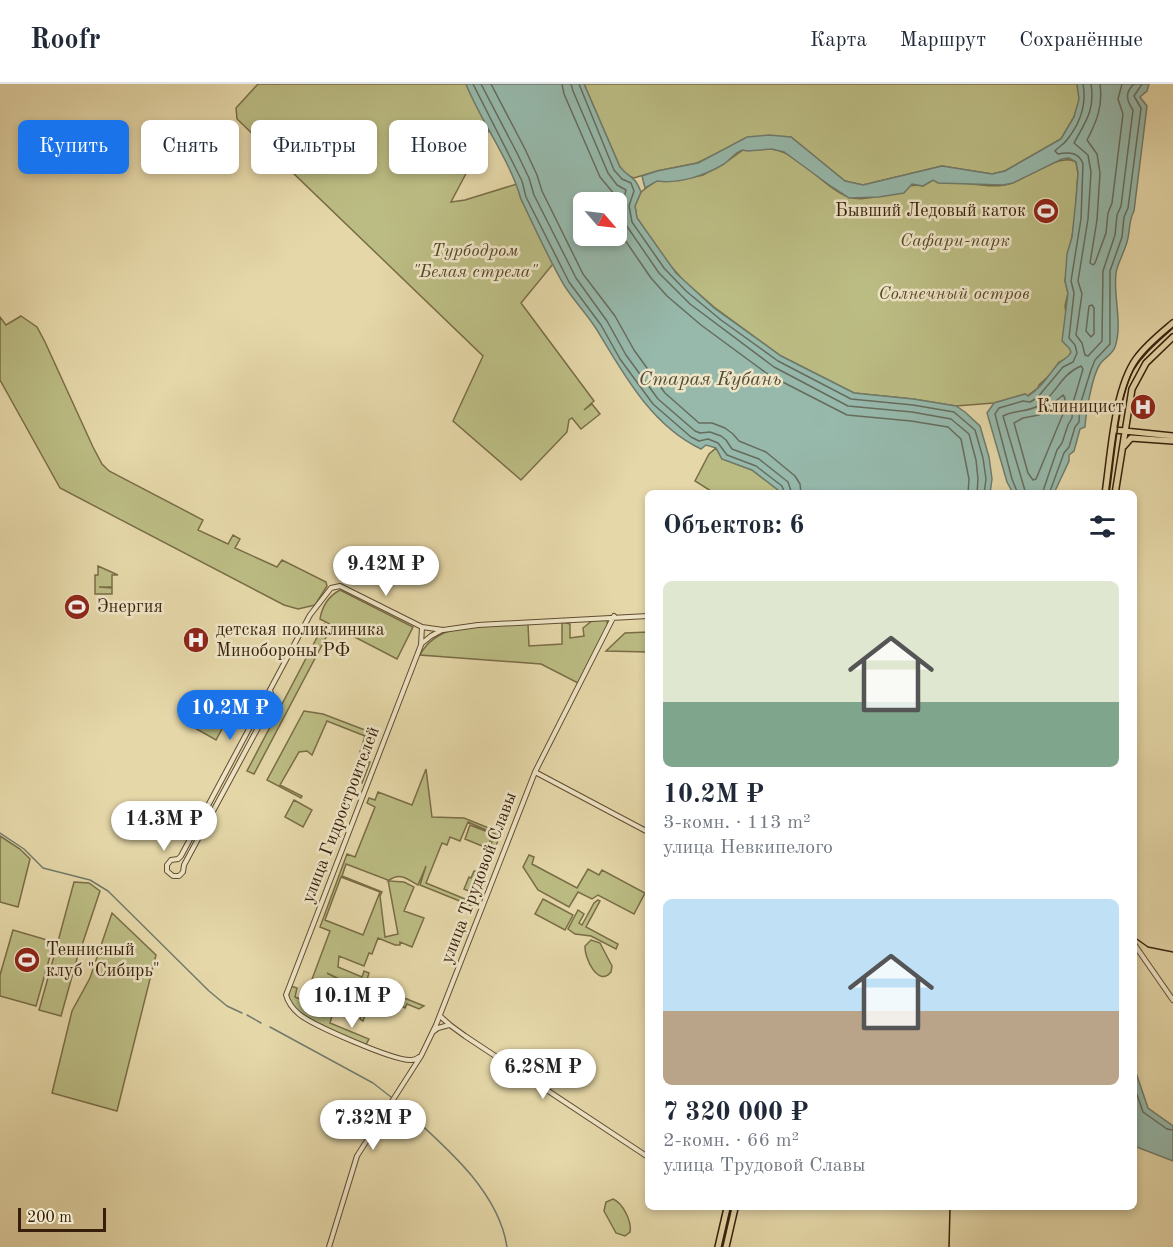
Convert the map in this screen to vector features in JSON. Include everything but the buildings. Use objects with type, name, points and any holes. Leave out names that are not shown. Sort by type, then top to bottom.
[{"type":"main road","points":[[1106,490],[1120,394],[1127,374],[1144,349],[1173,323]]},
{"type":"main road","points":[[1116,490],[1127,417],[1137,377],[1146,363],[1173,337]]},
{"type":"main road","points":[[1127,417],[1132,428],[1138,433]]},
{"type":"main road","points":[[1115,430],[1173,436]]},
{"type":"main road","points":[[1122,451],[1131,438],[1173,441]]},
{"type":"main road","points":[[718,1247],[726,1210]]},
{"type":"main road","points":[[726,1247],[735,1210]]},
{"type":"street","points":[[270,690],[273,700],[184,865],[184,871],[180,875],[170,874],[167,868],[168,863],[182,856],[212,798],[310,615],[331,588],[340,586],[422,627],[443,630],[478,625],[645,616]]},
{"type":"street","name":"улица Трудовой Славы","points":[[329,1247],[357,1156],[421,1056],[431,1035],[535,772],[614,616]]},
{"type":"street","name":"улица Гидростроителей","points":[[421,1056],[409,1060],[374,1050],[337,1034],[300,1015],[286,995],[421,645],[422,627]]},
{"type":"street","points":[[421,645],[430,636],[443,630]]},
{"type":"street","points":[[262,705],[267,705],[268,708]]},
{"type":"street","points":[[535,772],[645,830]]},
{"type":"street","points":[[212,798],[219,802]]},
{"type":"street","points":[[178,859],[184,865]]},
{"type":"street","points":[[1137,948],[1173,1000]]},
{"type":"street","points":[[442,1009],[441,1017],[450,1025],[645,1154]]},
{"type":"street","points":[[431,1035],[438,1028],[450,1025]]},
{"type":"green space","name":"Турбодром \"Белая стрела\"","points":[[258,84],[466,84],[484,120],[389,120],[389,174],[466,174],[451,202],[517,184],[521,199],[553,264],[521,303],[594,401],[584,410],[592,404],[600,414],[581,429],[572,418],[569,420],[567,432],[521,480],[453,421],[483,356],[294,174],[377,174],[377,120],[251,120],[251,132],[237,119],[236,108]]},
{"type":"green space","points":[[584,84],[1077,84],[1080,99],[1074,117],[1061,139],[1005,171],[992,174],[942,166],[863,185],[845,181],[791,137],[720,152],[697,163],[634,178],[626,175],[620,167]]},
{"type":"green space","name":"Солнечный остров","points":[[772,149],[793,157],[837,191],[857,198],[878,196],[915,185],[923,186],[933,180],[941,183],[1003,185],[1062,160],[1076,162],[1078,173],[1075,218],[1065,281],[1068,293],[1065,306],[1071,352],[1068,358],[1059,362],[1038,388],[1027,396],[1025,394],[994,403],[956,406],[854,393],[781,356],[714,307],[683,280],[637,218],[635,206],[641,192],[657,180],[703,175],[743,150]]},
{"type":"green space","points":[[21,316],[37,327],[93,447],[102,464],[109,471],[203,520],[198,530],[228,544],[233,535],[240,539],[235,548],[277,567],[282,560],[326,582],[327,586],[315,605],[298,609],[284,605],[60,488],[0,380],[0,317],[6,325]]},
{"type":"green space","points":[[716,448],[722,459],[752,470],[778,490],[709,490],[695,481],[709,454]]},
{"type":"green space","points":[[98,566],[118,575],[112,575],[112,587],[99,587],[112,588],[112,594],[95,594],[95,575],[98,575]]},
{"type":"green space","points":[[340,590],[413,627],[397,659],[320,619],[327,602]]},
{"type":"green space","points":[[605,619],[608,627],[578,683],[541,664],[420,655],[428,643],[440,635],[468,627],[528,624],[529,646],[562,644],[562,622],[570,624],[570,638],[584,636],[583,628],[593,620]]},
{"type":"green space","points":[[324,624],[331,628],[254,774],[247,771]]},
{"type":"green space","points":[[645,632],[645,652],[606,651],[625,633]]},
{"type":"green space","points":[[228,691],[239,697],[216,740],[193,727],[204,705],[217,712]]},
{"type":"green space","points":[[304,711],[323,714],[378,735],[367,761],[370,762],[362,783],[355,778],[362,757],[359,755],[365,736],[327,721],[312,755],[307,751],[299,752],[280,785],[302,796],[301,798],[267,780]]},
{"type":"green space","points":[[426,769],[432,817],[464,818],[501,833],[472,906],[420,885],[426,866],[418,885],[401,877],[388,881],[404,882],[414,887],[404,911],[424,918],[412,947],[400,942],[400,945],[395,945],[378,938],[364,966],[339,956],[338,967],[362,977],[364,971],[369,973],[366,983],[371,985],[367,994],[364,992],[365,989],[363,992],[358,990],[359,987],[357,989],[352,987],[353,984],[351,987],[346,985],[347,982],[345,985],[342,983],[340,990],[365,1001],[363,1006],[338,995],[336,999],[340,1003],[335,1001],[341,980],[327,973],[338,979],[331,994],[334,995],[333,1000],[308,990],[330,931],[320,927],[347,854],[355,857],[375,807],[367,803],[369,798],[375,800],[378,792],[412,805]],"holes":[[[468,822],[495,834],[480,872],[474,871],[464,889],[474,893],[470,901],[426,883],[442,843],[447,845],[450,837],[460,841]],[[346,864],[388,880],[398,934],[385,937],[380,896],[382,892],[342,876]],[[341,877],[380,892],[363,935],[325,920]]]},
{"type":"green space","points":[[294,800],[312,810],[303,827],[285,817]]},
{"type":"green space","points":[[470,825],[493,834],[487,848],[465,839]]},
{"type":"green space","points":[[0,836],[20,849],[30,859],[18,907],[0,902]]},
{"type":"green space","points":[[529,855],[534,857],[532,864],[577,888],[588,869],[599,875],[602,870],[645,893],[634,914],[598,895],[592,899],[578,892],[569,907],[538,890],[523,867]]},
{"type":"green space","points":[[74,882],[89,883],[100,891],[80,951],[57,945]]},
{"type":"green space","points":[[543,899],[573,915],[565,930],[535,914]]},
{"type":"green space","points":[[598,900],[600,901],[586,927],[618,944],[616,949],[591,936],[575,934],[568,929],[578,910],[584,914],[579,923],[582,925]]},
{"type":"green space","points":[[112,913],[156,955],[117,1111],[52,1093],[72,1011],[90,978]]},
{"type":"green space","name":"Теннисный клуб \"Сибирь\"","points":[[13,930],[54,942],[36,1006],[0,996],[0,975]]},
{"type":"green space","points":[[591,940],[600,943],[612,966],[611,972],[606,976],[597,974],[589,963],[585,946]]},
{"type":"green space","points":[[56,949],[78,955],[61,1016],[39,1010]]},
{"type":"green space","points":[[371,985],[424,1006],[419,1009],[407,1004],[405,1008],[396,1003],[397,1001],[380,993],[378,997],[381,1000],[372,997],[363,1021],[360,1019],[368,997],[376,995]]},
{"type":"green space","points":[[291,986],[297,988],[295,997],[333,1012],[330,1023],[369,1039],[365,1046],[296,1011],[288,997]]},
{"type":"green space","points":[[613,1199],[620,1204],[628,1218],[630,1232],[625,1236],[616,1233],[604,1211],[606,1202]]},
{"type":"water","name":"Старая Кубань","points":[[466,84],[584,84],[620,167],[639,186],[641,192],[635,206],[637,218],[676,273],[714,308],[781,356],[854,393],[956,406],[965,412],[980,426],[989,457],[992,479],[990,490],[778,490],[752,470],[722,459],[716,448],[706,445],[701,449],[684,439],[668,427],[641,398],[593,324],[564,285],[547,254],[488,128],[488,120],[483,120]]},
{"type":"water","points":[[1077,84],[1149,84],[1147,91],[1140,97],[1147,106],[1134,211],[1127,242],[1116,273],[1118,329],[1115,347],[1102,362],[1094,377],[1085,427],[1080,429],[1074,451],[1069,455],[1069,461],[1055,490],[1011,490],[987,413],[994,403],[1025,394],[1028,396],[1071,352],[1062,341],[1068,293],[1065,281],[1067,254],[1072,237],[1076,199],[1078,173],[1076,162],[1069,158],[1062,159],[1013,183],[1003,185],[938,183],[933,180],[923,186],[912,184],[904,193],[849,198],[784,152],[772,149],[743,150],[708,172],[683,180],[657,181],[645,188],[642,176],[698,163],[747,137],[769,135],[791,137],[845,181],[863,185],[942,166],[992,174],[1005,171],[1061,139],[1074,117],[1079,99]]},
{"type":"water","points":[[1137,1076],[1148,1108],[1173,1126],[1173,1161],[1137,1147]]},
{"type":"waterway","points":[[0,833],[24,849],[43,868],[90,880],[108,891],[209,991],[227,1006],[242,1013]]},
{"type":"waterway","points":[[247,1015],[261,1023]]},
{"type":"waterway","points":[[270,1027],[373,1083],[391,1097]]},
{"type":"waterway","points":[[395,1101],[447,1149],[479,1185],[492,1204],[507,1247]]},
{"type":"tram line","points":[[1109,490],[1117,429],[1129,381],[1142,358],[1173,328]]},
{"type":"tram line","points":[[1137,939],[1148,947],[1173,952]]},
{"type":"tram line","points":[[949,1247],[950,1210]]},
{"type":"place","name":"Бывший Ледовый каток","points":[[1046,211]]},
{"type":"place","name":"Клиницист","points":[[1143,407]]},
{"type":"place","name":"Энергия","points":[[77,607]]},
{"type":"place","name":"детская поликлиника Минобороны РФ","points":[[196,640]]},
{"type":"place","name":"Теннисный клуб \"Сибирь\"","points":[[27,960]]},
{"type":"park label","name":"Сафари-парк","points":[[955,241]]}]
